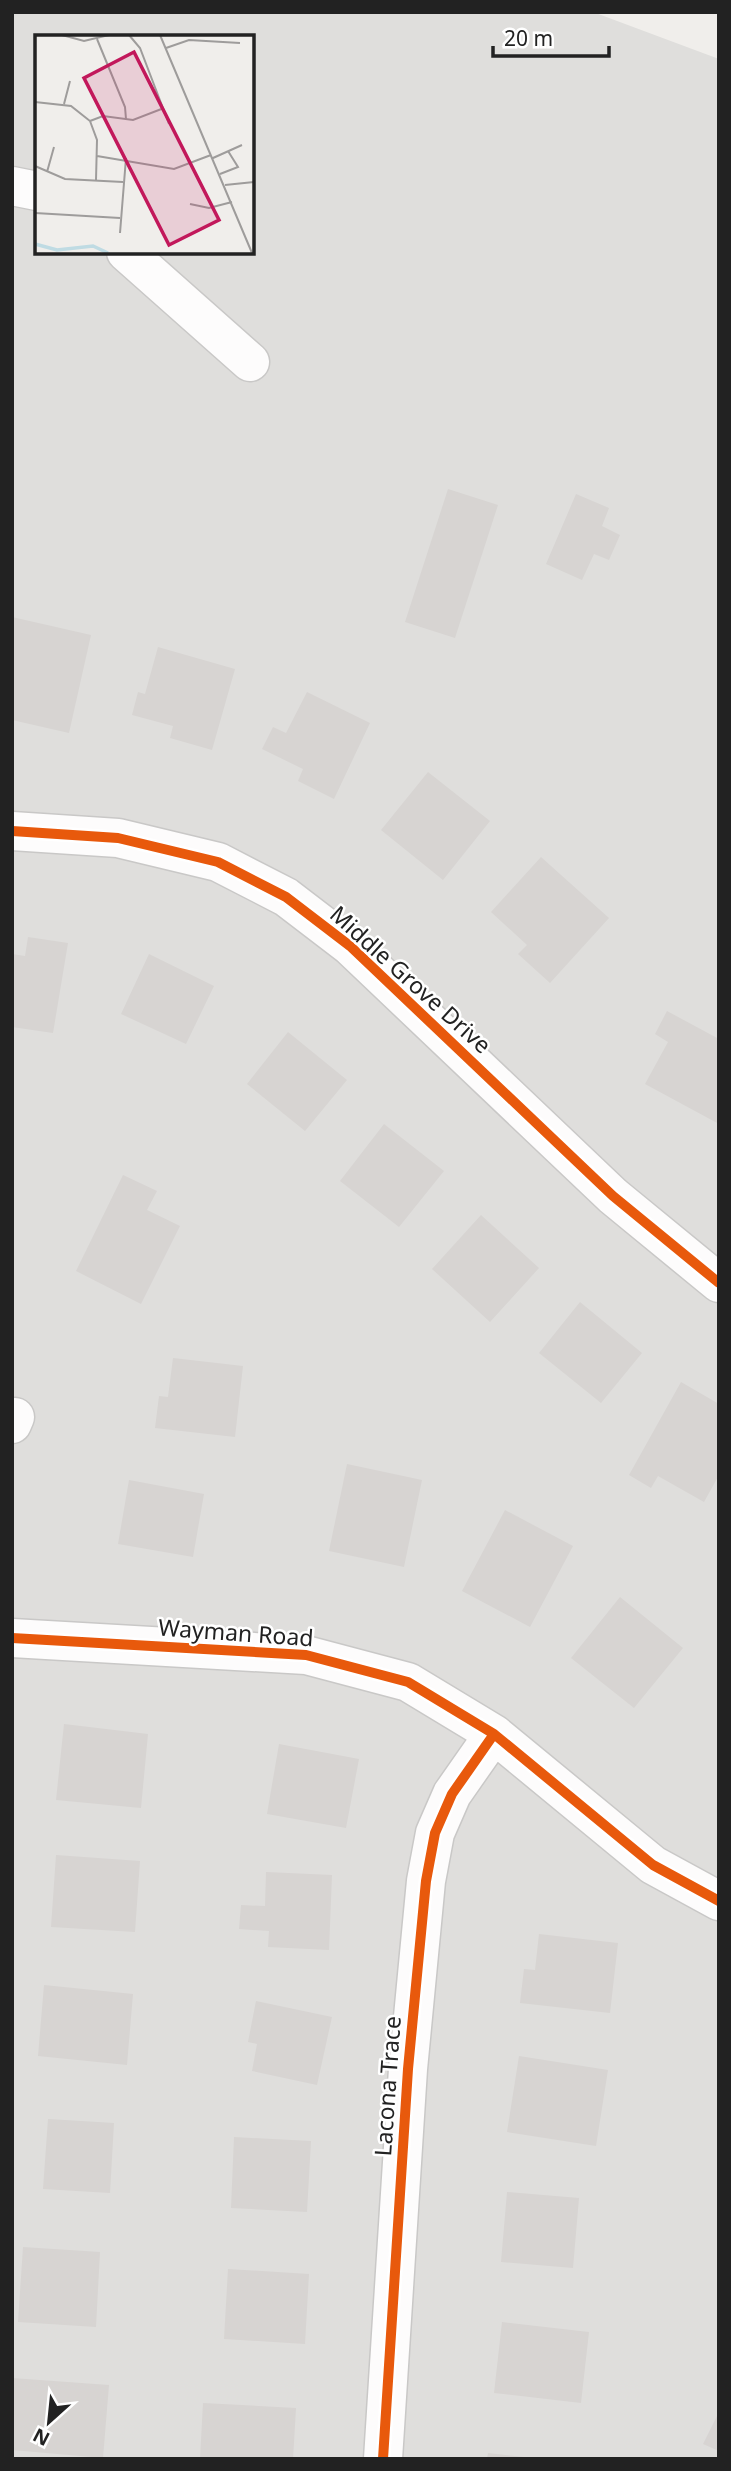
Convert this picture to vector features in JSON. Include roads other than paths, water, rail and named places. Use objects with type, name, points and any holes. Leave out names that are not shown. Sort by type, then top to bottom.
[{"type":"street","points":[[12,186],[35,191]]},
{"type":"street","points":[[128,254],[250,362]]},
{"type":"street","name":"Middle Grove Drive","points":[[12,831],[118,838],[218,862],[286,897],[350,946],[613,1196],[719,1283]]},
{"type":"street","name":"Wayman Road","points":[[12,1638],[306,1655],[408,1682],[494,1734],[653,1865],[719,1901]]},
{"type":"street","name":"Lacona Trace","points":[[383,2459],[408,2069],[426,1881],[435,1833],[452,1794],[494,1734]]}]
